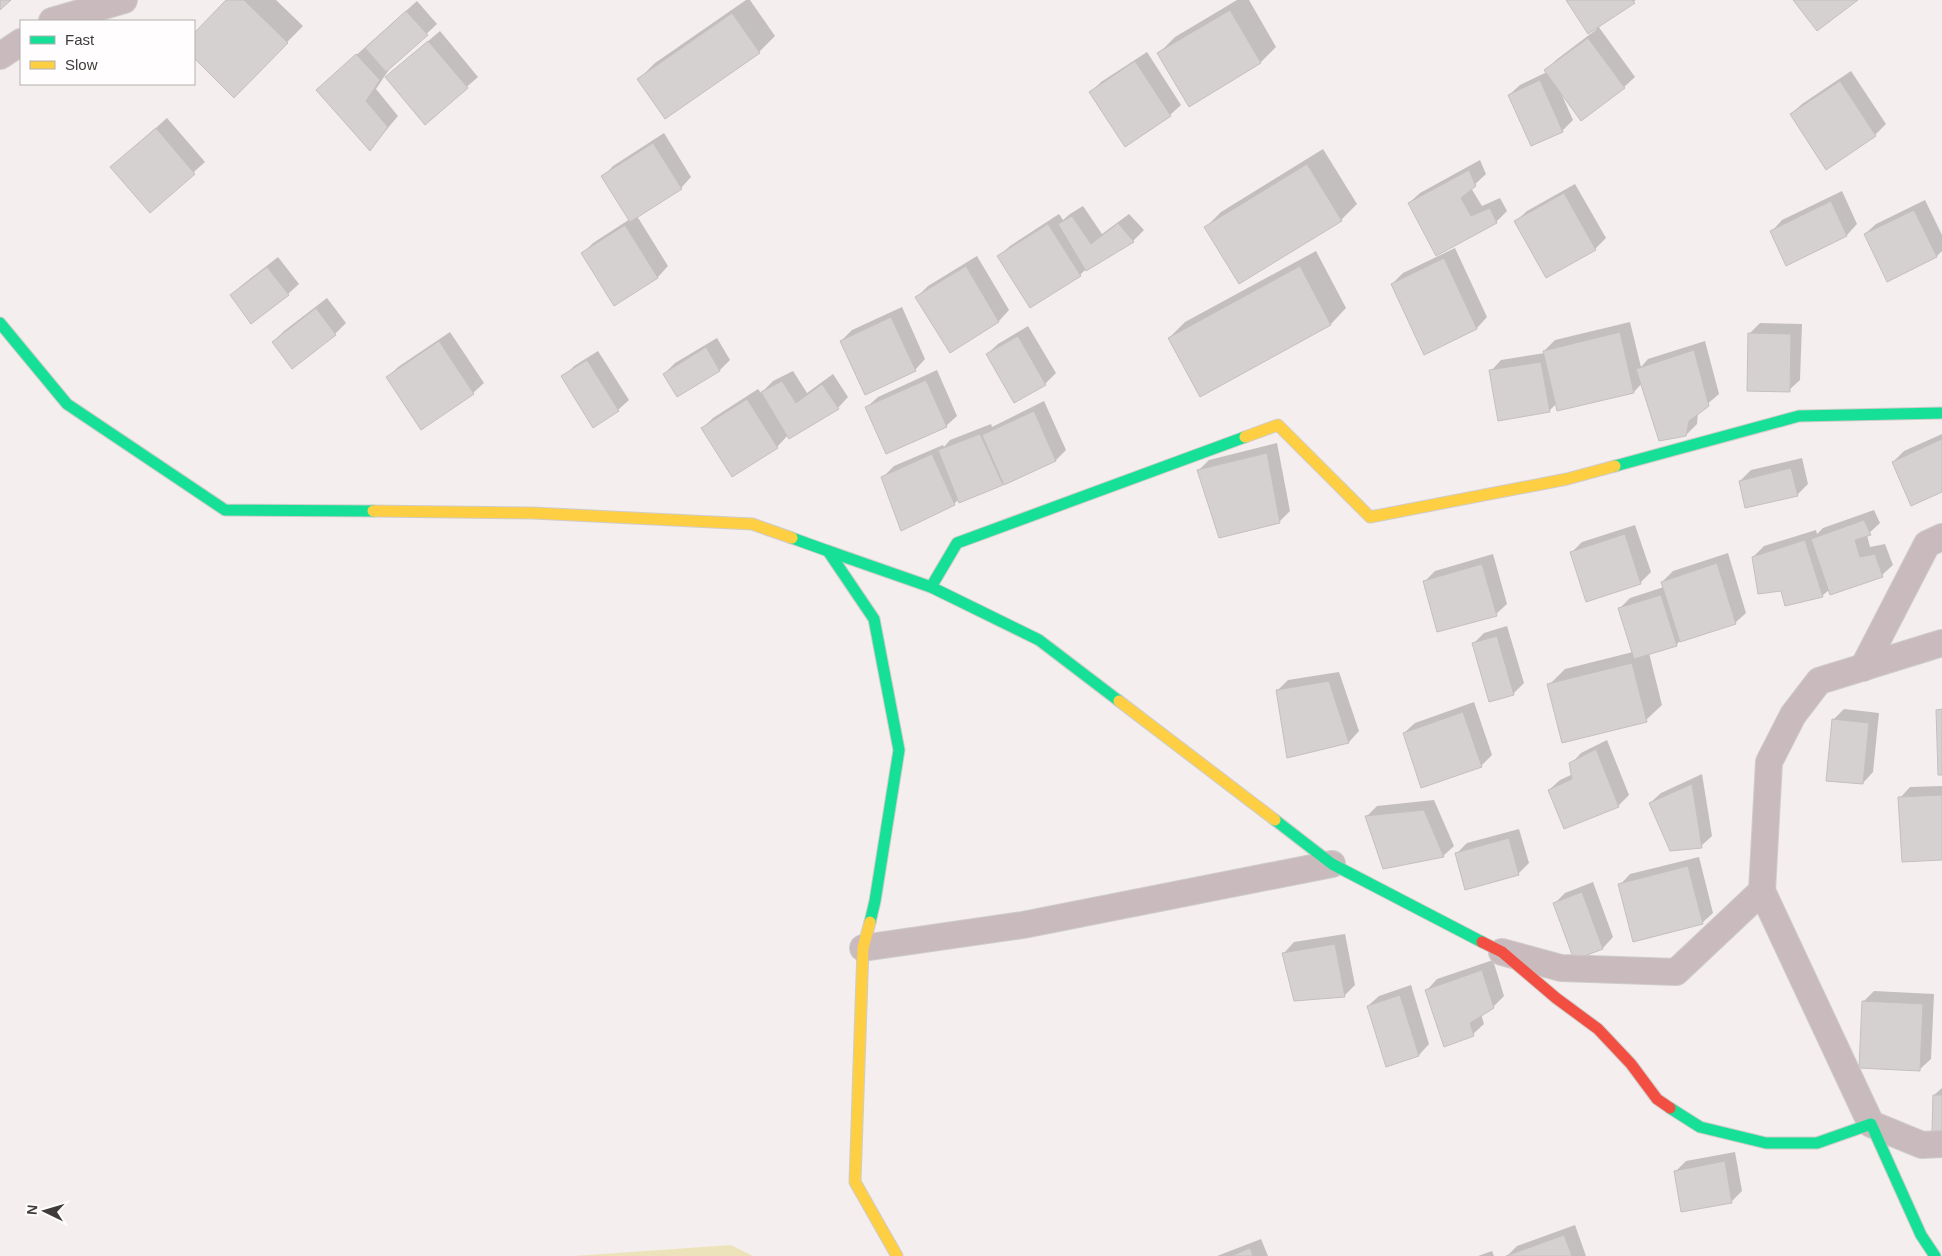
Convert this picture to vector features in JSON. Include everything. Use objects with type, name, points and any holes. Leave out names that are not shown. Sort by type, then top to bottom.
[{"type":"street","points":[[55,20],[124,0]]},
{"type":"street","points":[[0,56],[20,43]]},
{"type":"street","points":[[0,323],[67,404],[225,510],[533,514],[752,524],[931,587],[1039,640],[1332,864],[1502,952],[1561,968],[1676,972],[1762,891]]},
{"type":"street","points":[[931,587],[957,543],[1278,425],[1370,517],[1567,479],[1799,416],[1942,413]]},
{"type":"street","points":[[1863,668],[1927,544],[1942,537]]},
{"type":"street","points":[[828,551],[874,620],[899,750],[875,901],[863,948],[855,1182],[897,1256]]},
{"type":"street","points":[[1935,1256],[1921,1235],[1762,891],[1769,762],[1793,715],[1819,681],[1942,643]]},
{"type":"street","points":[[863,948],[1024,925],[1332,864]]},
{"type":"street","points":[[1502,952],[1556,998],[1598,1029],[1631,1064],[1656,1099],[1700,1127],[1766,1143],[1817,1143],[1871,1124],[1922,1145],[1942,1144]]},
{"type":"shaded area","points":[[731,1245],[753,1256],[573,1256]]},
{"type":"building","points":[[0,0],[11,0],[0,10]]},
{"type":"building","points":[[226,0],[244,0],[288,43],[234,98],[195,59],[195,32]]},
{"type":"building","points":[[1566,0],[1632,0],[1635,3],[1588,34]]},
{"type":"building","points":[[1793,0],[1858,0],[1817,31]]},
{"type":"building","points":[[1230,10],[1261,63],[1189,107],[1157,53]]},
{"type":"building","points":[[406,11],[428,35],[386,72],[365,48]]},
{"type":"building","points":[[732,13],[760,53],[665,119],[637,79]]},
{"type":"building","points":[[1588,38],[1625,88],[1581,121],[1544,70]]},
{"type":"building","points":[[428,41],[468,88],[425,125],[385,77]]},
{"type":"building","points":[[356,54],[380,80],[366,101],[388,127],[370,151],[316,90]]},
{"type":"building","points":[[1135,61],[1171,116],[1125,147],[1089,92]]},
{"type":"building","points":[[1540,80],[1563,132],[1531,146],[1508,95]]},
{"type":"building","points":[[1840,81],[1876,136],[1826,170],[1790,114]]},
{"type":"building","points":[[156,128],[195,174],[150,213],[110,167]]},
{"type":"building","points":[[653,143],[682,189],[630,222],[601,176]]},
{"type":"building","points":[[1307,164],[1342,221],[1239,284],[1204,227]]},
{"type":"building","points":[[1469,170],[1476,186],[1461,198],[1471,216],[1490,208],[1497,223],[1436,256],[1408,203]]},
{"type":"building","points":[[1564,193],[1596,250],[1546,278],[1514,221]]},
{"type":"building","points":[[1831,201],[1847,236],[1786,266],[1770,231]]},
{"type":"building","points":[[1914,210],[1937,257],[1887,282],[1864,234]]},
{"type":"building","points":[[1072,216],[1091,244],[1118,223],[1134,242],[1086,271],[1058,224]]},
{"type":"building","points":[[1048,224],[1081,276],[1030,308],[997,256]]},
{"type":"building","points":[[625,225],[658,278],[614,306],[581,253]]},
{"type":"building","points":[[1444,258],[1477,329],[1424,355],[1391,284]]},
{"type":"building","points":[[966,266],[999,322],[950,353],[915,297]]},
{"type":"building","points":[[1300,266],[1331,325],[1200,397],[1168,338]]},
{"type":"building","points":[[267,267],[289,295],[251,324],[230,295]]},
{"type":"building","points":[[316,308],[336,335],[292,369],[272,342]]},
{"type":"building","points":[[891,317],[916,371],[865,395],[840,341]]},
{"type":"building","points":[[1620,332],[1634,393],[1557,411],[1543,351]]},
{"type":"building","points":[[1748,333],[1791,334],[1790,392],[1747,391]]},
{"type":"building","points":[[1018,336],[1046,385],[1014,403],[986,354]]},
{"type":"building","points":[[439,341],[474,394],[421,430],[386,377]]},
{"type":"building","points":[[706,347],[720,371],[677,397],[663,374]]},
{"type":"building","points":[[1694,350],[1709,406],[1689,421],[1686,436],[1659,441],[1636,369]]},
{"type":"building","points":[[587,360],[619,411],[593,428],[561,376]]},
{"type":"building","points":[[1541,362],[1550,412],[1498,421],[1489,370]]},
{"type":"building","points":[[926,380],[947,427],[886,454],[865,407]]},
{"type":"building","points":[[782,381],[796,403],[822,384],[839,409],[789,439],[761,392]]},
{"type":"building","points":[[747,399],[778,448],[732,477],[701,428]]},
{"type":"building","points":[[1034,411],[1056,461],[1004,485],[982,435]]},
{"type":"building","points":[[980,434],[1003,485],[959,503],[938,450]]},
{"type":"building","points":[[1942,439],[1942,492],[1911,506],[1892,462]]},
{"type":"building","points":[[1267,453],[1280,523],[1219,538],[1197,470]]},
{"type":"building","points":[[932,454],[955,505],[901,531],[881,477]]},
{"type":"building","points":[[1791,468],[1798,496],[1745,508],[1739,481]]},
{"type":"building","points":[[1864,520],[1871,535],[1855,540],[1860,557],[1875,554],[1883,577],[1830,595],[1811,539]]},
{"type":"building","points":[[1625,534],[1641,584],[1586,602],[1570,552]]},
{"type":"building","points":[[1805,540],[1823,597],[1785,606],[1781,591],[1758,594],[1752,557]]},
{"type":"building","points":[[1717,563],[1736,624],[1680,642],[1661,582]]},
{"type":"building","points":[[1482,564],[1497,616],[1437,632],[1423,581]]},
{"type":"building","points":[[1661,595],[1677,646],[1634,659],[1618,608]]},
{"type":"building","points":[[1497,636],[1514,695],[1489,702],[1472,643]]},
{"type":"building","points":[[1632,663],[1647,722],[1562,743],[1547,684]]},
{"type":"building","points":[[1329,681],[1349,743],[1287,758],[1276,690]]},
{"type":"building","points":[[1942,709],[1942,775],[1938,775],[1936,710]]},
{"type":"building","points":[[1463,712],[1482,767],[1421,788],[1403,733]]},
{"type":"building","points":[[1832,719],[1869,723],[1863,784],[1826,781]]},
{"type":"building","points":[[1596,749],[1619,807],[1564,829],[1548,790],[1572,779],[1569,763]]},
{"type":"building","points":[[1692,784],[1702,848],[1670,851],[1649,803]]},
{"type":"building","points":[[1942,795],[1942,860],[1902,862],[1898,797]]},
{"type":"building","points":[[1424,810],[1444,857],[1383,869],[1365,816]]},
{"type":"building","points":[[1509,838],[1519,875],[1465,890],[1455,853]]},
{"type":"building","points":[[1688,866],[1703,924],[1633,942],[1618,884]]},
{"type":"building","points":[[1582,892],[1603,949],[1574,960],[1553,903]]},
{"type":"building","points":[[1335,944],[1345,997],[1294,1001],[1282,953]]},
{"type":"building","points":[[1482,970],[1494,1008],[1470,1023],[1474,1036],[1444,1047],[1425,990]]},
{"type":"building","points":[[1400,995],[1419,1056],[1386,1067],[1367,1006]]},
{"type":"building","points":[[1862,1001],[1923,1004],[1920,1071],[1859,1068]]},
{"type":"building","points":[[1933,1095],[1942,1095],[1942,1131],[1932,1131]]},
{"type":"building","points":[[1725,1161],[1732,1203],[1681,1212],[1674,1171]]},
{"type":"building","points":[[1564,1235],[1572,1256],[1506,1256]]},
{"type":"building","points":[[1250,1248],[1253,1256],[1231,1256]]},
{"type":"traffic: fast","points":[[0,323],[67,404],[225,510],[373,511]]},
{"type":"traffic: fast","points":[[1615,466],[1799,416],[1942,413]]},
{"type":"traffic: fast","points":[[931,587],[957,543],[1245,437]]},
{"type":"traffic: fast","points":[[792,538],[828,551],[874,619],[899,750],[870,922]]},
{"type":"traffic: fast","points":[[828,551],[931,587],[1039,640],[1119,701]]},
{"type":"traffic: fast","points":[[1275,820],[1332,864],[1482,942]]},
{"type":"traffic: fast","points":[[1670,1108],[1700,1127],[1766,1143],[1817,1143],[1871,1124],[1921,1235],[1935,1256]]},
{"type":"traffic: slow","points":[[1245,437],[1278,425],[1370,517],[1567,479],[1615,466]]},
{"type":"traffic: slow","points":[[373,511],[533,513],[752,524],[792,538]]},
{"type":"traffic: slow","points":[[1119,701],[1275,820]]},
{"type":"traffic: slow","points":[[870,922],[863,948],[855,1182],[897,1256]]},
{"type":"traffic: jam","points":[[1482,942],[1502,952],[1556,998],[1598,1029],[1631,1064],[1657,1099],[1670,1108]]}]
